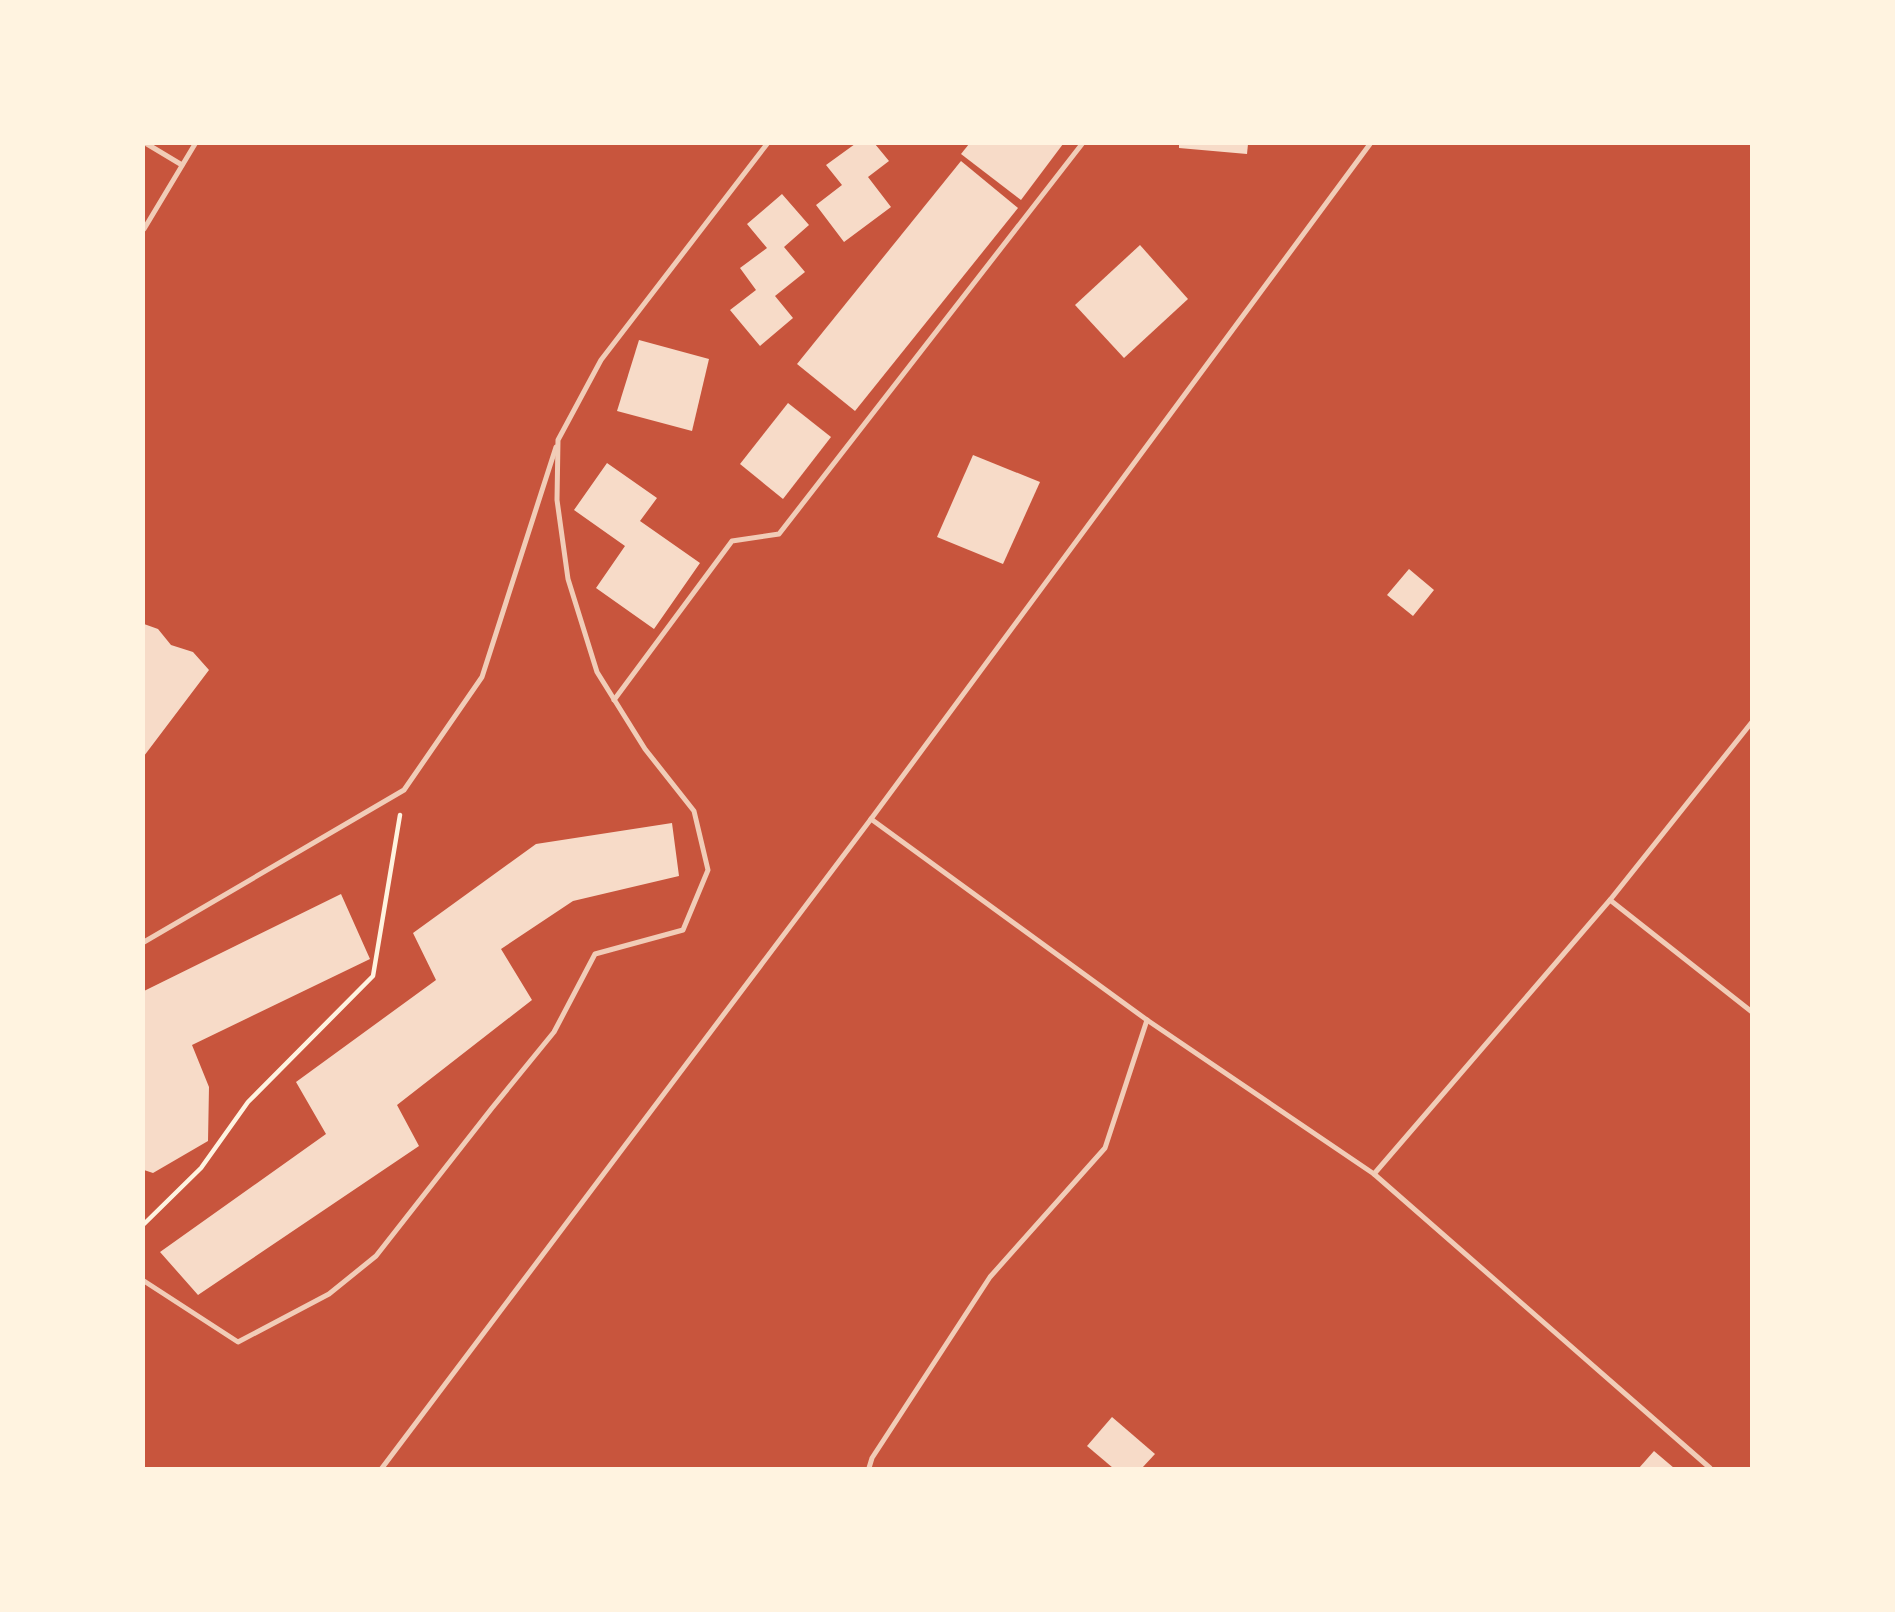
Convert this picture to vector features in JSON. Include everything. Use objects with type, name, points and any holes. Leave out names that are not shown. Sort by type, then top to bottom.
[{"type":"lane","points":[[148,144],[182,165]]},
{"type":"lane","points":[[144,229],[195,144]]},
{"type":"lane","points":[[144,942],[404,790],[482,677],[558,440],[601,360],[767,144]]},
{"type":"lane","points":[[614,700],[732,541],[779,534],[1082,144]]},
{"type":"lane","points":[[382,1468],[871,819],[1370,144]]},
{"type":"lane","points":[[144,1281],[238,1342],[329,1294],[376,1256],[554,1032],[595,954],[682,930],[708,870],[694,811],[645,749],[597,672],[568,579],[557,499],[558,440]]},
{"type":"lane","points":[[1374,1174],[1610,900],[1752,722]]},
{"type":"lane","points":[[871,819],[1147,1020],[1374,1174],[1710,1468]]},
{"type":"lane","points":[[1610,900],[1752,1012]]},
{"type":"lane","points":[[869,1468],[872,1458],[990,1277],[1105,1148],[1147,1020]]},
{"type":"path","points":[[144,1224],[201,1168],[248,1102],[373,976],[404,790]]},
{"type":"building","points":[[855,144],[875,144],[889,161],[868,177],[891,207],[844,242],[816,205],[842,185],[826,165]]},
{"type":"building","points":[[969,144],[1063,144],[1021,200],[961,154]]},
{"type":"building","points":[[1179,144],[1248,144],[1247,154],[1179,148]]},
{"type":"building","points":[[961,161],[1018,208],[855,411],[797,364]]},
{"type":"building","points":[[782,194],[809,225],[784,247],[805,272],[775,296],[793,318],[760,346],[730,310],[756,290],[740,268],[767,248],[747,224]]},
{"type":"building","points":[[1140,245],[1188,299],[1124,358],[1075,305]]},
{"type":"building","points":[[639,340],[709,359],[692,431],[617,411]]},
{"type":"building","points":[[788,403],[831,437],[783,499],[740,464]]},
{"type":"building","points":[[973,455],[1040,482],[1003,564],[937,537]]},
{"type":"building","points":[[607,463],[657,498],[640,521],[700,563],[654,629],[596,588],[625,546],[574,510]]},
{"type":"building","points":[[1409,569],[1434,590],[1413,616],[1387,595]]},
{"type":"building","points":[[144,624],[158,629],[171,645],[193,652],[209,670],[144,756]]},
{"type":"building","points":[[672,823],[679,876],[573,901],[501,949],[532,1000],[397,1105],[419,1146],[198,1295],[160,1252],[326,1134],[296,1082],[436,980],[413,933],[536,844]]},
{"type":"building","points":[[341,894],[370,959],[192,1045],[209,1087],[208,1141],[153,1173],[144,1170],[144,991]]},
{"type":"building","points":[[1112,1417],[1155,1454],[1142,1468],[1113,1468],[1087,1446]]},
{"type":"building","points":[[1654,1451],[1674,1468],[1639,1468]]}]
